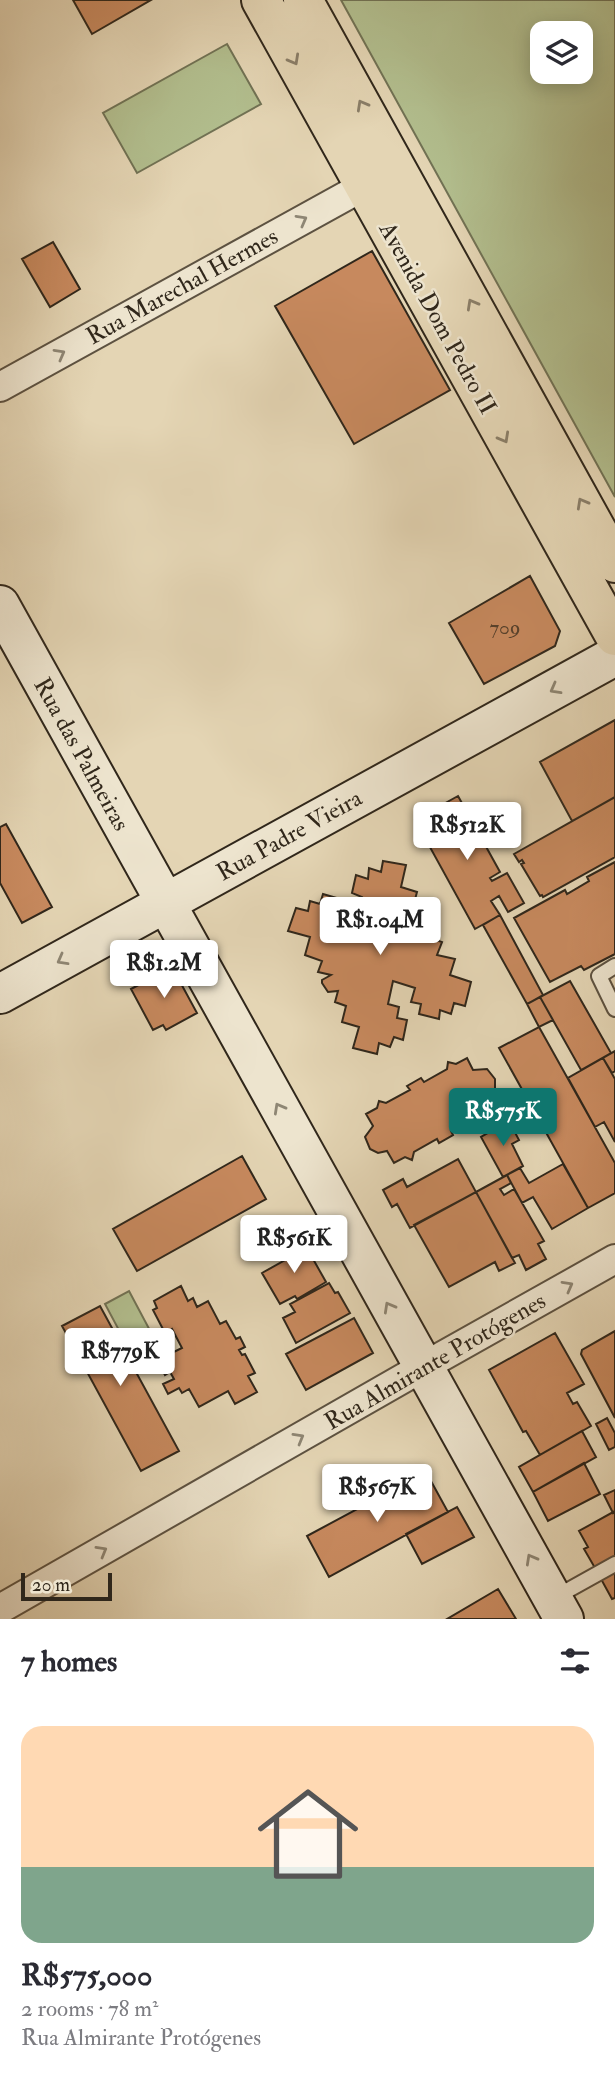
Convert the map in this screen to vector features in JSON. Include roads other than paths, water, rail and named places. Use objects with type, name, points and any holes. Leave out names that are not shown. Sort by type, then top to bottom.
[{"type":"main road","name":"Avenida Dom Pedro II","points":[[261,0],[615,636]]},
{"type":"main road","name":"Avenida Dom Pedro II","points":[[303,0],[615,563]]},
{"type":"main road","name":"Rua das Palmeiras","points":[[0,605],[558,1609]]},
{"type":"main road","name":"Rua Padre Vieira","points":[[0,994],[615,656]]},
{"type":"street","name":"Rua Marechal Hermes","points":[[0,387],[364,186]]},
{"type":"street","name":"Rua Almirante Protógenes","points":[[0,1609],[615,1259]]},
{"type":"lane","points":[[615,966],[599,976],[615,1009]]},
{"type":"lane","points":[[558,1609],[615,1564]]}]
